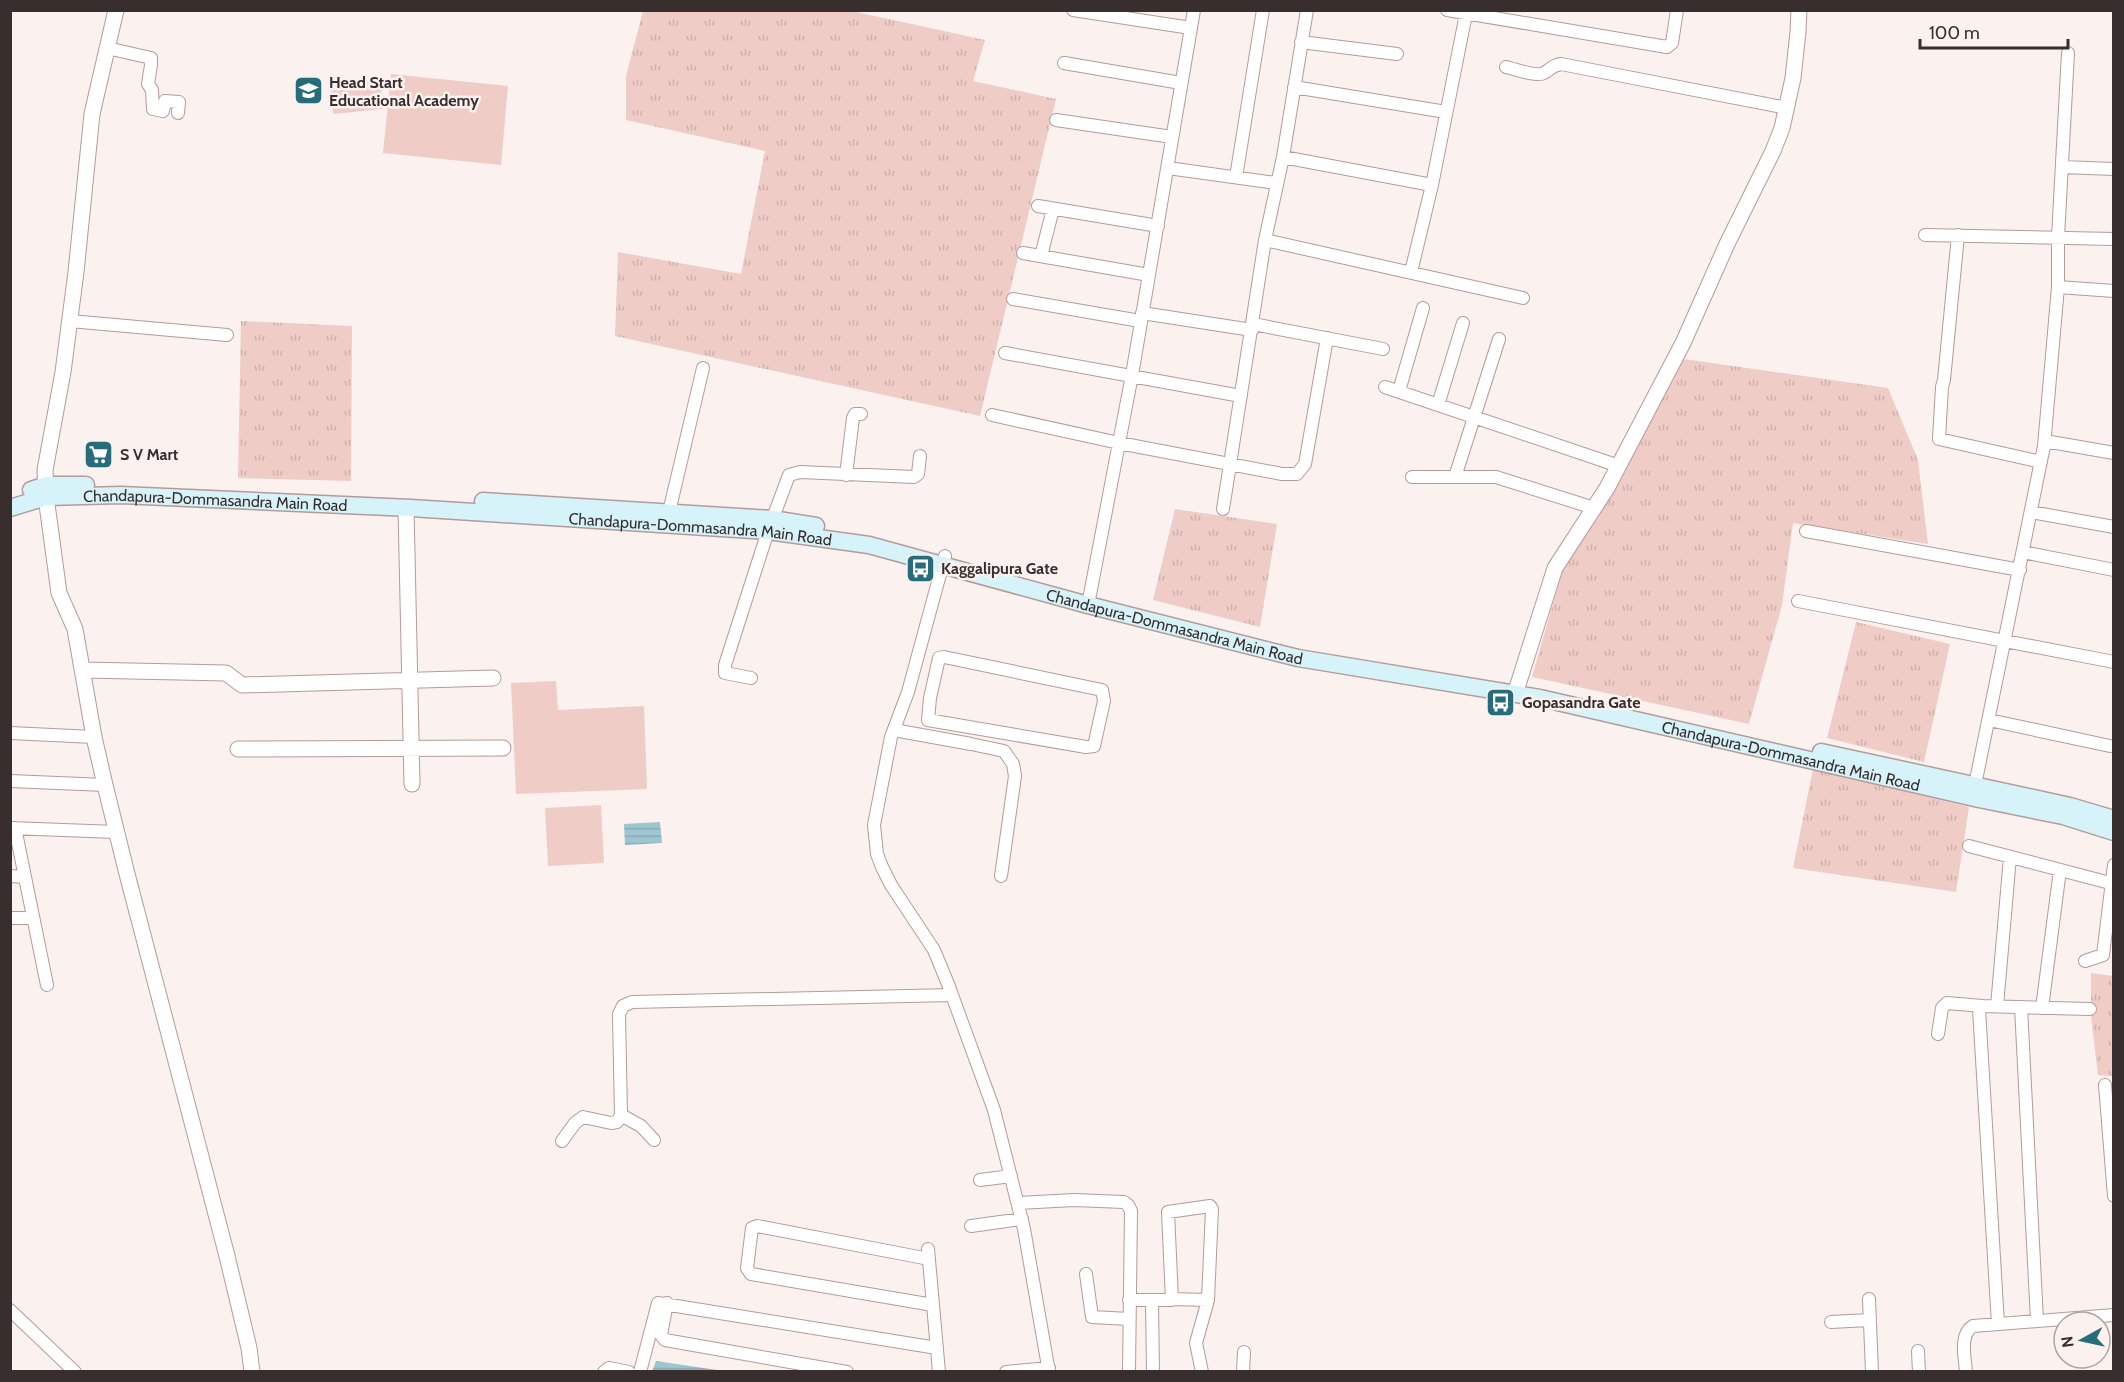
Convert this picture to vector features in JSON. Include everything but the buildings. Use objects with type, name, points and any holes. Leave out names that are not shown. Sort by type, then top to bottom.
[{"type":"main road","name":"Chandapura-Dommasandra Main Road","points":[[10,497],[46,491],[263,491],[669,512],[770,525],[944,561],[1298,658],[1517,689],[1975,785],[2070,806],[2114,819]]},
{"type":"main road","name":"Chandapura-Dommasandra Main Road","points":[[10,508],[46,491],[770,525]]},
{"type":"main road","name":"Chandapura-Dommasandra Main Road","points":[[1517,689],[1972,798],[2063,816],[2114,832]]},
{"type":"street","points":[[116,10],[92,114],[70,321],[45,470],[46,491],[59,593],[75,628],[94,737],[116,832],[227,1256],[249,1348],[252,1371]]},
{"type":"street","points":[[1073,10],[1191,28]]},
{"type":"street","points":[[1089,600],[1132,375],[1194,10]]},
{"type":"street","points":[[1236,177],[1263,10]]},
{"type":"street","points":[[1223,509],[1265,240],[1283,158],[1307,10]]},
{"type":"street","points":[[1447,10],[1466,14],[1526,17],[1667,47],[1672,43],[1677,10]]},
{"type":"street","points":[[1517,689],[1555,568],[1619,466],[1683,343],[1727,244],[1773,151],[1782,128],[1793,78],[1798,10]]},
{"type":"street","points":[[1412,272],[1466,14]]},
{"type":"street","points":[[1301,42],[1397,54]]},
{"type":"street","points":[[107,48],[151,58],[148,84],[152,90],[153,108],[163,111],[165,101],[179,102],[178,113]]},
{"type":"street","points":[[1975,785],[2024,552],[2044,441],[2058,287],[2058,237],[2068,53]]},
{"type":"street","points":[[1064,63],[1181,83]]},
{"type":"street","points":[[1506,67],[1539,75],[1546,73],[1552,66],[1561,64],[1786,108]]},
{"type":"street","points":[[1294,87],[1446,112]]},
{"type":"street","points":[[1056,120],[1172,137]]},
{"type":"street","points":[[1283,158],[1432,185]]},
{"type":"street","points":[[2062,167],[2114,169]]},
{"type":"street","points":[[1168,168],[1276,183]]},
{"type":"street","points":[[1038,206],[1158,226]]},
{"type":"street","points":[[1041,256],[1053,209]]},
{"type":"street","points":[[1925,235],[2114,239]]},
{"type":"street","points":[[1958,235],[1942,387],[1940,440],[2041,462]]},
{"type":"street","points":[[1265,240],[1523,298]]},
{"type":"street","points":[[1023,253],[1149,275]]},
{"type":"street","points":[[2058,287],[2114,291]]},
{"type":"street","points":[[1013,299],[1141,317],[1252,327],[1383,349]]},
{"type":"street","points":[[1399,392],[1423,308]]},
{"type":"street","points":[[70,321],[227,335]]},
{"type":"street","points":[[1438,405],[1462,323]]},
{"type":"street","points":[[993,415],[1119,443],[1282,474],[1297,474],[1305,464],[1327,338]]},
{"type":"street","points":[[1455,477],[1499,339]]},
{"type":"street","points":[[1005,353],[1241,396]]},
{"type":"street","points":[[669,512],[703,368]]},
{"type":"street","points":[[1385,387],[1619,466]]},
{"type":"street","points":[[846,475],[853,418],[855,414],[861,414]]},
{"type":"street","points":[[2044,441],[2114,453]]},
{"type":"street","points":[[751,678],[726,673],[724,670],[770,525],[789,475],[800,472],[914,477],[918,474],[920,456]]},
{"type":"street","points":[[1412,477],[1496,477],[1593,508]]},
{"type":"street","points":[[406,508],[412,784]]},
{"type":"street","points":[[2031,512],[2114,527]]},
{"type":"street","points":[[1806,531],[2020,570]]},
{"type":"street","points":[[2024,552],[2114,570]]},
{"type":"street","points":[[944,561],[910,682],[887,752],[874,825],[876,854],[891,885],[934,950],[994,1110],[1018,1203],[1049,1370],[1006,1371]]},
{"type":"street","points":[[1798,601],[2114,662]]},
{"type":"street","points":[[944,657],[1102,690],[1104,701],[1094,746],[1086,747],[932,722],[928,720],[928,716],[933,686],[939,658],[944,657]]},
{"type":"street","points":[[82,670],[226,673],[242,685],[494,678]]},
{"type":"street","points":[[910,682],[933,686]]},
{"type":"street","points":[[1989,720],[2110,746]]},
{"type":"street","points":[[894,730],[1004,751],[1008,756],[1013,764],[1015,776],[1000,876]]},
{"type":"street","points":[[10,733],[94,737]]},
{"type":"street","points":[[238,749],[503,748]]},
{"type":"street","points":[[10,781],[105,785]]},
{"type":"street","points":[[47,985],[13,828],[116,832]]},
{"type":"street","points":[[1969,846],[2110,883]]},
{"type":"street","points":[[1997,1006],[2010,857]]},
{"type":"street","points":[[2085,962],[2103,955],[2114,865]]},
{"type":"street","points":[[2042,1008],[2061,870]]},
{"type":"street","points":[[10,876],[25,877]]},
{"type":"street","points":[[10,918],[33,918]]},
{"type":"street","points":[[562,1141],[574,1123],[583,1117],[611,1123],[617,1122],[621,1115],[619,1014],[623,1006],[632,1002],[952,995]]},
{"type":"street","points":[[1938,1034],[1942,1008],[1947,1003],[2090,1009]]},
{"type":"street","points":[[1982,1005],[1979,1009],[1998,1324]]},
{"type":"street","points":[[2021,1007],[2037,1321]]},
{"type":"street","points":[[2105,1085],[2114,1196]]},
{"type":"street","points":[[621,1115],[641,1126],[654,1140]]},
{"type":"street","points":[[980,1180],[1011,1176]]},
{"type":"street","points":[[1018,1203],[1074,1200],[1128,1204],[1131,1211],[1129,1371]]},
{"type":"street","points":[[1172,1299],[1168,1212],[1210,1206],[1212,1209],[1208,1300],[1196,1342],[1202,1371]]},
{"type":"street","points":[[971,1226],[1022,1219]]},
{"type":"street","points":[[933,1305],[751,1274],[747,1268],[752,1228],[757,1226],[928,1254],[933,1305],[939,1371]]},
{"type":"street","points":[[1086,1274],[1092,1317],[1130,1319]]},
{"type":"street","points":[[1869,1299],[1872,1371]]},
{"type":"street","points":[[1129,1300],[1208,1300]]},
{"type":"street","points":[[1152,1300],[1153,1371]]},
{"type":"street","points":[[640,1371],[656,1304],[667,1303],[937,1348]]},
{"type":"street","points":[[667,1303],[661,1335],[664,1340],[847,1371]]},
{"type":"street","points":[[10,1310],[75,1371]]},
{"type":"street","points":[[1966,1371],[1964,1336],[1967,1329],[1973,1326],[2114,1315]]},
{"type":"street","points":[[1831,1322],[1869,1320]]},
{"type":"street","points":[[1917,1351],[1919,1371]]},
{"type":"street","points":[[1242,1371],[1244,1352]]},
{"type":"street","points":[[604,1371],[609,1368],[629,1371]]},
{"type":"green space","points":[[643,11],[852,11],[985,40],[973,81],[1056,99],[980,416],[615,336],[618,252],[741,274],[765,151],[626,120],[626,76]]},
{"type":"green space","points":[[391,74],[508,86],[501,165],[383,153]]},
{"type":"green space","points":[[380,79],[383,109],[333,114],[330,84]]},
{"type":"green space","points":[[241,321],[352,326],[351,481],[238,478]]},
{"type":"green space","points":[[1684,359],[1888,388],[1918,460],[1928,544],[1793,523],[1782,605],[1749,724],[1532,677],[1564,565]]},
{"type":"green space","points":[[1175,509],[1277,524],[1260,627],[1153,600]]},
{"type":"green space","points":[[1856,622],[1950,644],[1924,762],[1827,738]]},
{"type":"green space","points":[[556,681],[558,710],[644,706],[647,789],[516,794],[511,683]]},
{"type":"green space","points":[[1813,769],[1969,807],[1956,892],[1793,868]]},
{"type":"green space","points":[[601,805],[604,863],[548,866],[545,808]]},
{"type":"green space","points":[[2091,973],[2113,976],[2113,1076],[2098,1075],[2091,1016]]},
{"type":"water","points":[[660,822],[662,843],[625,845],[624,824]]},
{"type":"water","points":[[656,1361],[724,1371],[652,1371]]},
{"type":"place","name":"Head Start Educational Academy","points":[[308,91]]},
{"type":"place","name":"S V Mart","points":[[99,454]]},
{"type":"place","name":"Kaggalipura Gate","points":[[920,568]]},
{"type":"place","name":"Gopasandra Gate","points":[[1501,702]]}]
